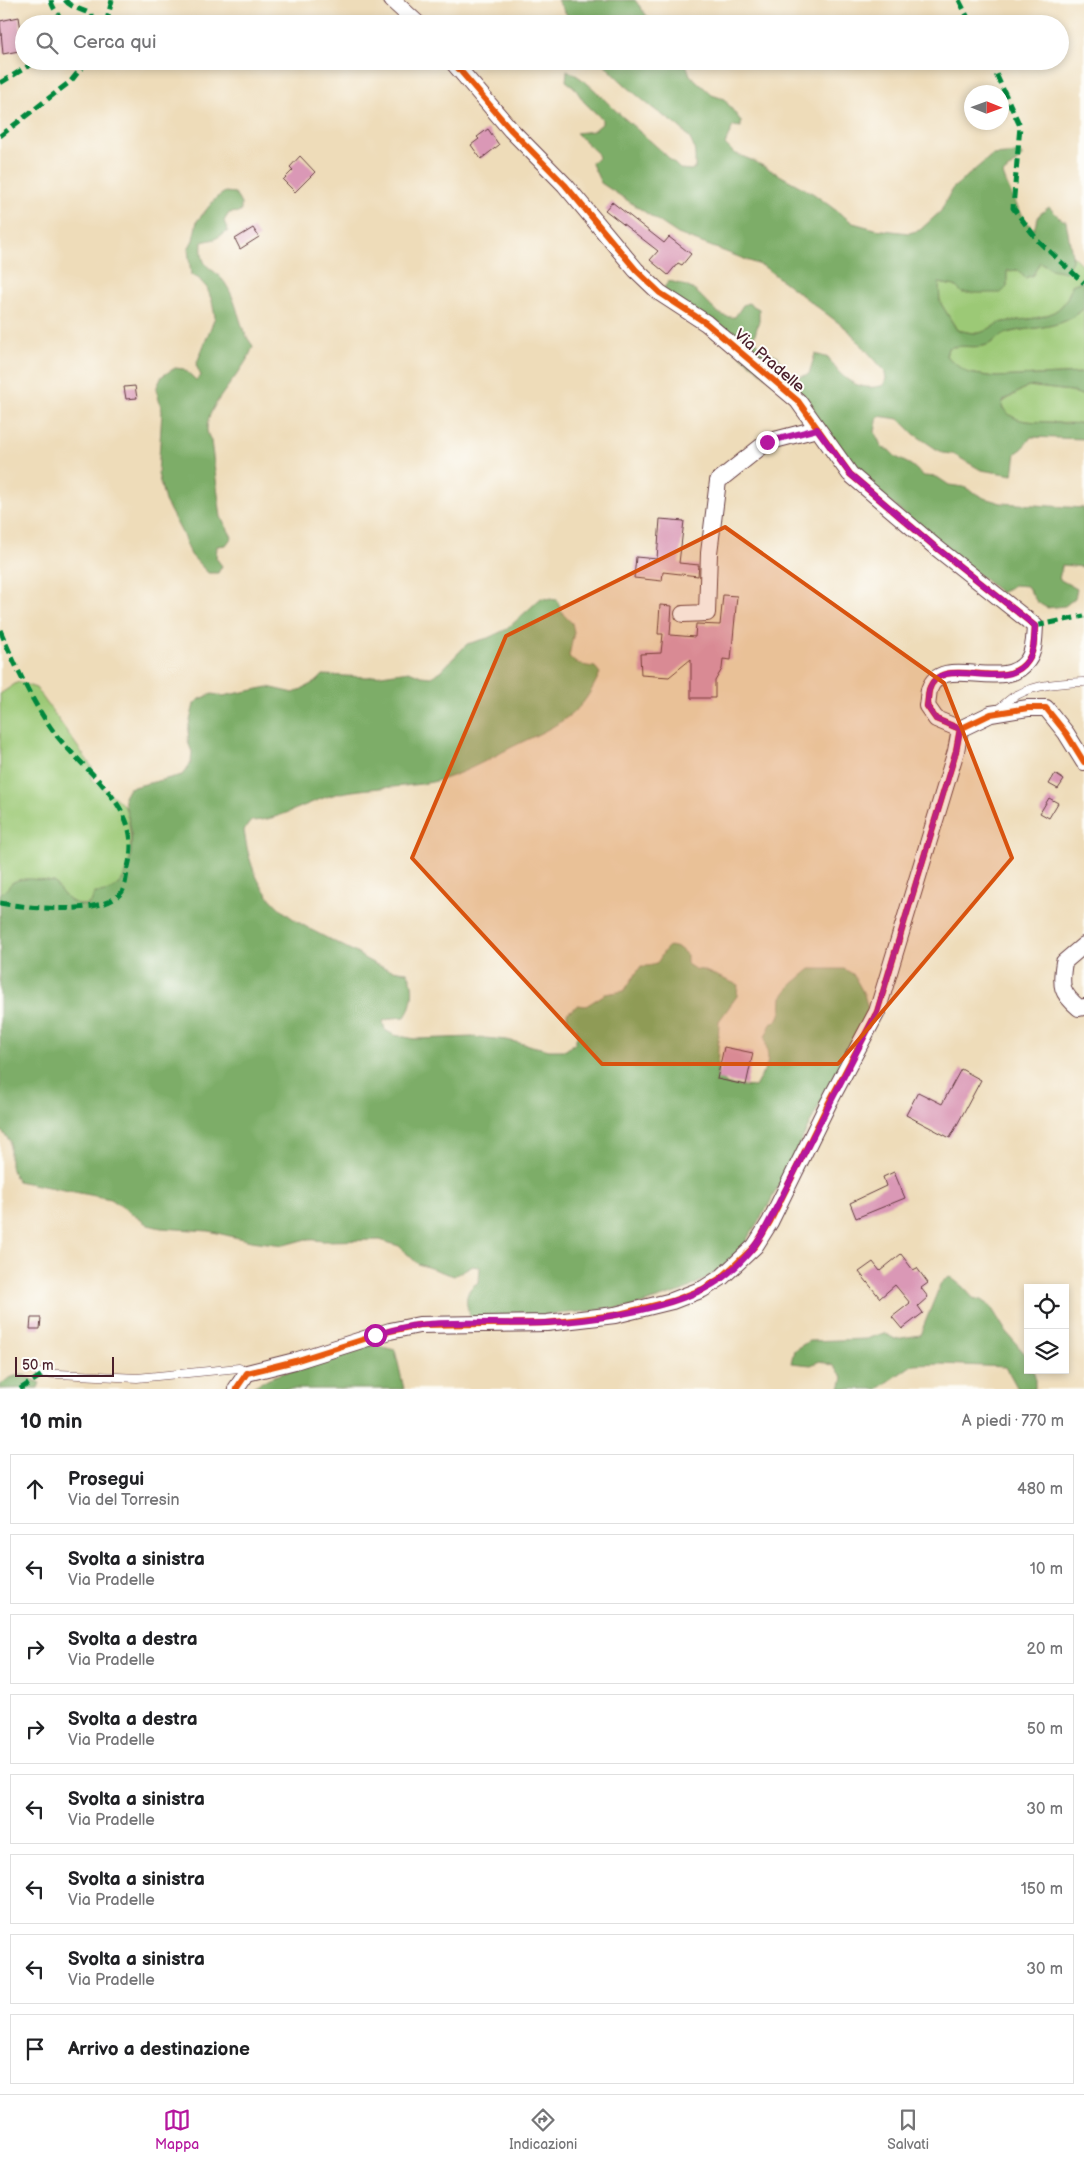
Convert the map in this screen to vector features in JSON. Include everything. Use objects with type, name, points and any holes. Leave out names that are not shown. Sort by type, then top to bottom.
[{"type":"street","points":[[392,0],[408,15]]},
{"type":"street","name":"Via Pradelle","points":[[460,70],[511,130],[565,185],[636,270],[660,293],[706,323],[798,401],[850,474],[933,545],[1035,626],[1034,646],[1029,660],[1018,671],[998,676],[953,672],[938,678],[929,689],[927,706],[936,719],[960,729]]},
{"type":"street","points":[[683,614],[707,614],[708,553],[718,481],[767,442],[817,429]]},
{"type":"street","points":[[236,1389],[247,1373],[295,1361],[390,1331],[419,1325],[547,1323],[603,1317],[650,1307],[703,1289],[722,1277],[756,1246],[877,1012],[956,751],[960,729],[991,714],[1046,708],[1066,733],[1084,762]]},
{"type":"street","points":[[1084,945],[1064,962],[1061,978],[1065,996],[1079,1008],[1084,1007]]},
{"type":"lane","points":[[991,714],[1017,695],[1036,688],[1062,683],[1084,682]]},
{"type":"lane","points":[[40,1373],[137,1378],[239,1368],[247,1373]]},
{"type":"highlighted area","points":[[725,527],[944,683],[1012,858],[838,1064],[602,1064],[412,858],[506,636]]},
{"type":"green space","points":[[557,0],[635,0],[646,15],[567,15]]},
{"type":"green space","points":[[567,70],[590,86],[680,169],[691,170],[695,168],[693,144],[688,135],[610,70],[688,70],[690,75],[712,95],[724,99],[741,121],[741,127],[733,126],[725,144],[734,153],[754,161],[814,194],[853,223],[875,229],[909,233],[920,230],[941,211],[952,189],[992,155],[1019,153],[1023,156],[1003,174],[1005,180],[1020,212],[1034,229],[1039,215],[1049,207],[1061,219],[1066,221],[1072,261],[1066,272],[1051,269],[1040,262],[1033,275],[1025,278],[1018,270],[1007,271],[1007,287],[1001,293],[962,293],[955,286],[939,283],[940,302],[957,330],[974,333],[982,332],[1001,323],[1046,316],[1062,306],[1068,297],[1072,285],[1084,280],[1084,308],[1076,315],[1058,324],[1007,333],[987,345],[948,348],[946,356],[968,373],[995,377],[1084,373],[1084,396],[1071,391],[1028,386],[1003,401],[1002,407],[1012,416],[1023,420],[1084,423],[1084,439],[1031,437],[1022,449],[1016,453],[1013,475],[981,470],[953,454],[942,453],[914,434],[899,419],[878,416],[875,432],[882,448],[889,450],[924,476],[937,477],[949,485],[964,487],[984,498],[1001,503],[1084,508],[1084,567],[1062,565],[1059,579],[1077,589],[1075,598],[1065,606],[1047,608],[1037,602],[1027,586],[1014,585],[1001,593],[858,476],[803,407],[662,290],[669,281],[684,285],[692,289],[722,315],[728,317],[735,317],[743,305],[748,303],[759,309],[759,321],[754,338],[761,349],[778,356],[785,372],[798,377],[809,374],[815,354],[829,358],[845,378],[859,386],[875,387],[884,385],[886,378],[884,370],[848,330],[763,266],[678,234],[601,183],[591,162],[598,159],[597,153],[576,133],[593,131],[602,124],[602,119],[584,102],[574,87],[566,81]]},
{"type":"green space","points":[[225,192],[235,193],[241,204],[241,212],[229,213],[224,221],[228,231],[215,239],[202,242],[203,258],[208,267],[220,277],[230,291],[244,331],[253,346],[242,368],[219,399],[208,420],[207,431],[211,441],[221,517],[232,537],[226,545],[217,546],[216,558],[222,566],[218,573],[208,573],[191,555],[165,501],[158,474],[162,411],[156,389],[162,376],[175,368],[184,369],[196,380],[201,376],[196,365],[215,317],[207,288],[198,278],[191,275],[188,249],[193,240],[197,221],[216,198]]},
{"type":"green space","points":[[1072,255],[1084,267],[1084,280],[1072,285],[1068,297],[1062,306],[1046,316],[1001,323],[982,332],[971,333],[957,330],[940,302],[938,283],[955,286],[1007,287],[1006,271],[1018,270],[1025,278],[1033,275],[1040,262],[1051,269],[1072,261]]},
{"type":"green space","points":[[1084,308],[1084,373],[995,377],[968,373],[946,357],[948,348],[987,345],[1007,333],[1058,324],[1076,315]]},
{"type":"green space","points":[[1028,386],[1071,391],[1084,396],[1084,423],[1029,421],[1012,416],[1002,407],[1003,402]]},
{"type":"green space","points":[[541,598],[557,600],[563,614],[572,623],[574,632],[569,656],[571,659],[580,664],[595,667],[600,673],[586,698],[575,711],[545,731],[453,776],[421,784],[341,793],[284,814],[251,821],[244,830],[249,855],[256,876],[266,893],[293,918],[375,964],[407,972],[412,983],[412,1001],[408,1012],[405,1017],[383,1021],[385,1030],[394,1035],[415,1039],[473,1037],[507,1040],[549,1050],[566,1050],[575,1043],[578,1033],[575,1026],[567,1021],[567,1013],[578,1005],[586,1006],[605,994],[624,991],[641,966],[656,963],[669,946],[679,948],[687,955],[687,964],[695,969],[703,970],[738,985],[737,996],[719,1021],[717,1075],[728,1085],[755,1087],[767,1065],[768,1057],[765,1037],[771,1024],[778,1019],[781,1012],[782,997],[792,984],[810,969],[844,969],[853,974],[864,994],[868,1009],[768,1206],[744,1244],[725,1265],[710,1276],[685,1290],[632,1307],[473,1322],[468,1310],[467,1299],[470,1290],[479,1282],[480,1267],[471,1266],[454,1276],[418,1264],[399,1246],[380,1240],[323,1241],[306,1239],[284,1245],[251,1241],[209,1231],[161,1228],[148,1225],[111,1199],[17,1181],[10,1166],[10,1141],[0,1129],[0,893],[6,890],[12,883],[21,879],[54,882],[67,898],[86,906],[91,902],[95,893],[106,892],[115,888],[126,873],[131,853],[130,828],[124,797],[129,788],[182,775],[191,763],[192,752],[188,742],[189,725],[194,704],[200,699],[212,694],[223,696],[268,687],[294,693],[317,681],[323,675],[367,677],[409,671],[421,676],[431,677],[441,671],[467,644],[488,638],[507,629]]},
{"type":"green space","points":[[18,682],[36,688],[92,767],[91,779],[117,799],[126,811],[130,828],[131,848],[128,870],[113,889],[88,904],[74,904],[63,895],[54,882],[13,882],[6,892],[0,893],[0,694]]},
{"type":"green space","points":[[949,1276],[973,1298],[981,1300],[991,1307],[1007,1333],[1024,1353],[1024,1374],[1034,1374],[1035,1389],[1018,1389],[1006,1367],[941,1364],[912,1365],[878,1389],[840,1389],[843,1377],[834,1366],[820,1361],[811,1365],[791,1363],[794,1350],[809,1341],[866,1339],[884,1333],[895,1339],[920,1335],[941,1283]]},
{"type":"green space","points":[[370,1344],[395,1350],[404,1389],[249,1389],[269,1378]]},
{"type":"green space","points":[[22,1374],[40,1383],[38,1388],[0,1389],[0,1385],[9,1378]]},
{"type":"building","points":[[15,18],[15,52],[3,54],[0,21]]},
{"type":"building","points":[[488,129],[499,145],[481,159],[471,145],[479,139],[477,137]]},
{"type":"building","points":[[300,156],[315,172],[295,192],[283,180],[293,170],[290,167]]},
{"type":"building","points":[[612,202],[664,243],[669,237],[691,254],[682,265],[678,263],[668,275],[650,260],[658,251],[605,210]]},
{"type":"building","points":[[253,228],[259,237],[240,249],[235,239]]},
{"type":"building","points":[[135,386],[137,398],[126,399],[124,387]]},
{"type":"building","points":[[660,519],[684,521],[679,563],[699,565],[698,576],[663,572],[662,581],[634,578],[636,557],[657,559]]},
{"type":"building","points":[[723,595],[737,596],[731,660],[723,659],[722,669],[715,681],[715,698],[691,698],[691,659],[669,677],[641,675],[640,654],[661,653],[663,634],[658,634],[660,605],[672,606],[670,635],[695,637],[696,624],[720,625]]},
{"type":"building","points":[[1055,774],[1064,780],[1058,789],[1049,784]]},
{"type":"building","points":[[1049,798],[1058,803],[1049,818],[1040,813]]},
{"type":"building","points":[[724,1047],[753,1053],[746,1085],[717,1079]]},
{"type":"building","points":[[961,1069],[981,1080],[950,1138],[906,1115],[918,1092],[942,1104]]},
{"type":"building","points":[[894,1172],[905,1198],[856,1218],[850,1203],[886,1186],[883,1177]]},
{"type":"building","points":[[901,1254],[913,1270],[917,1268],[928,1283],[921,1288],[928,1297],[918,1306],[923,1313],[902,1329],[892,1317],[910,1303],[895,1285],[880,1298],[859,1272],[873,1262],[880,1271]]},
{"type":"building","points":[[31,1318],[41,1318],[40,1329],[30,1329]]},
{"type":"marked path","points":[[51,0],[58,15]]},
{"type":"marked path","points":[[65,0],[73,7],[92,15]]},
{"type":"marked path","points":[[108,15],[112,0]]},
{"type":"marked path","points":[[959,0],[966,15]]},
{"type":"marked path","points":[[0,83],[22,70]]},
{"type":"marked path","points":[[0,136],[71,81],[80,70]]},
{"type":"marked path","points":[[994,70],[1020,126],[1013,208],[1039,242],[1084,283]]},
{"type":"marked path","points":[[1035,626],[1084,616]]},
{"type":"marked path","points":[[0,630],[24,682],[53,731],[107,790],[122,812],[130,832],[131,846],[124,888],[121,893],[111,900],[82,908],[28,907],[0,903]]},
{"type":"marked path","points":[[20,1389],[45,1373]]},
{"type":"cycle path","points":[[460,70],[511,130],[565,185],[636,270],[660,293],[706,323],[798,401],[850,474],[933,545],[1035,626],[1032,652],[1028,660],[1018,670],[1005,674],[990,675],[946,674],[936,679],[929,690],[927,706],[936,719],[960,729],[991,714],[1028,708],[1046,708],[1066,733],[1084,762]]},
{"type":"cycle path","points":[[236,1389],[247,1373],[295,1361],[390,1331],[419,1325],[547,1323],[615,1315],[672,1301],[703,1289],[722,1277],[755,1246],[770,1222],[828,1104],[877,1012],[956,751],[960,729]]},
{"type":"route","points":[[375,1335],[419,1325],[447,1323],[547,1323],[603,1317],[672,1301],[714,1283],[756,1246],[877,1012],[956,751],[960,729],[951,727],[936,719],[927,706],[929,689],[938,678],[953,672],[998,676],[1018,671],[1029,660],[1034,646],[1035,626],[933,545],[850,474],[817,429],[767,442]]}]
